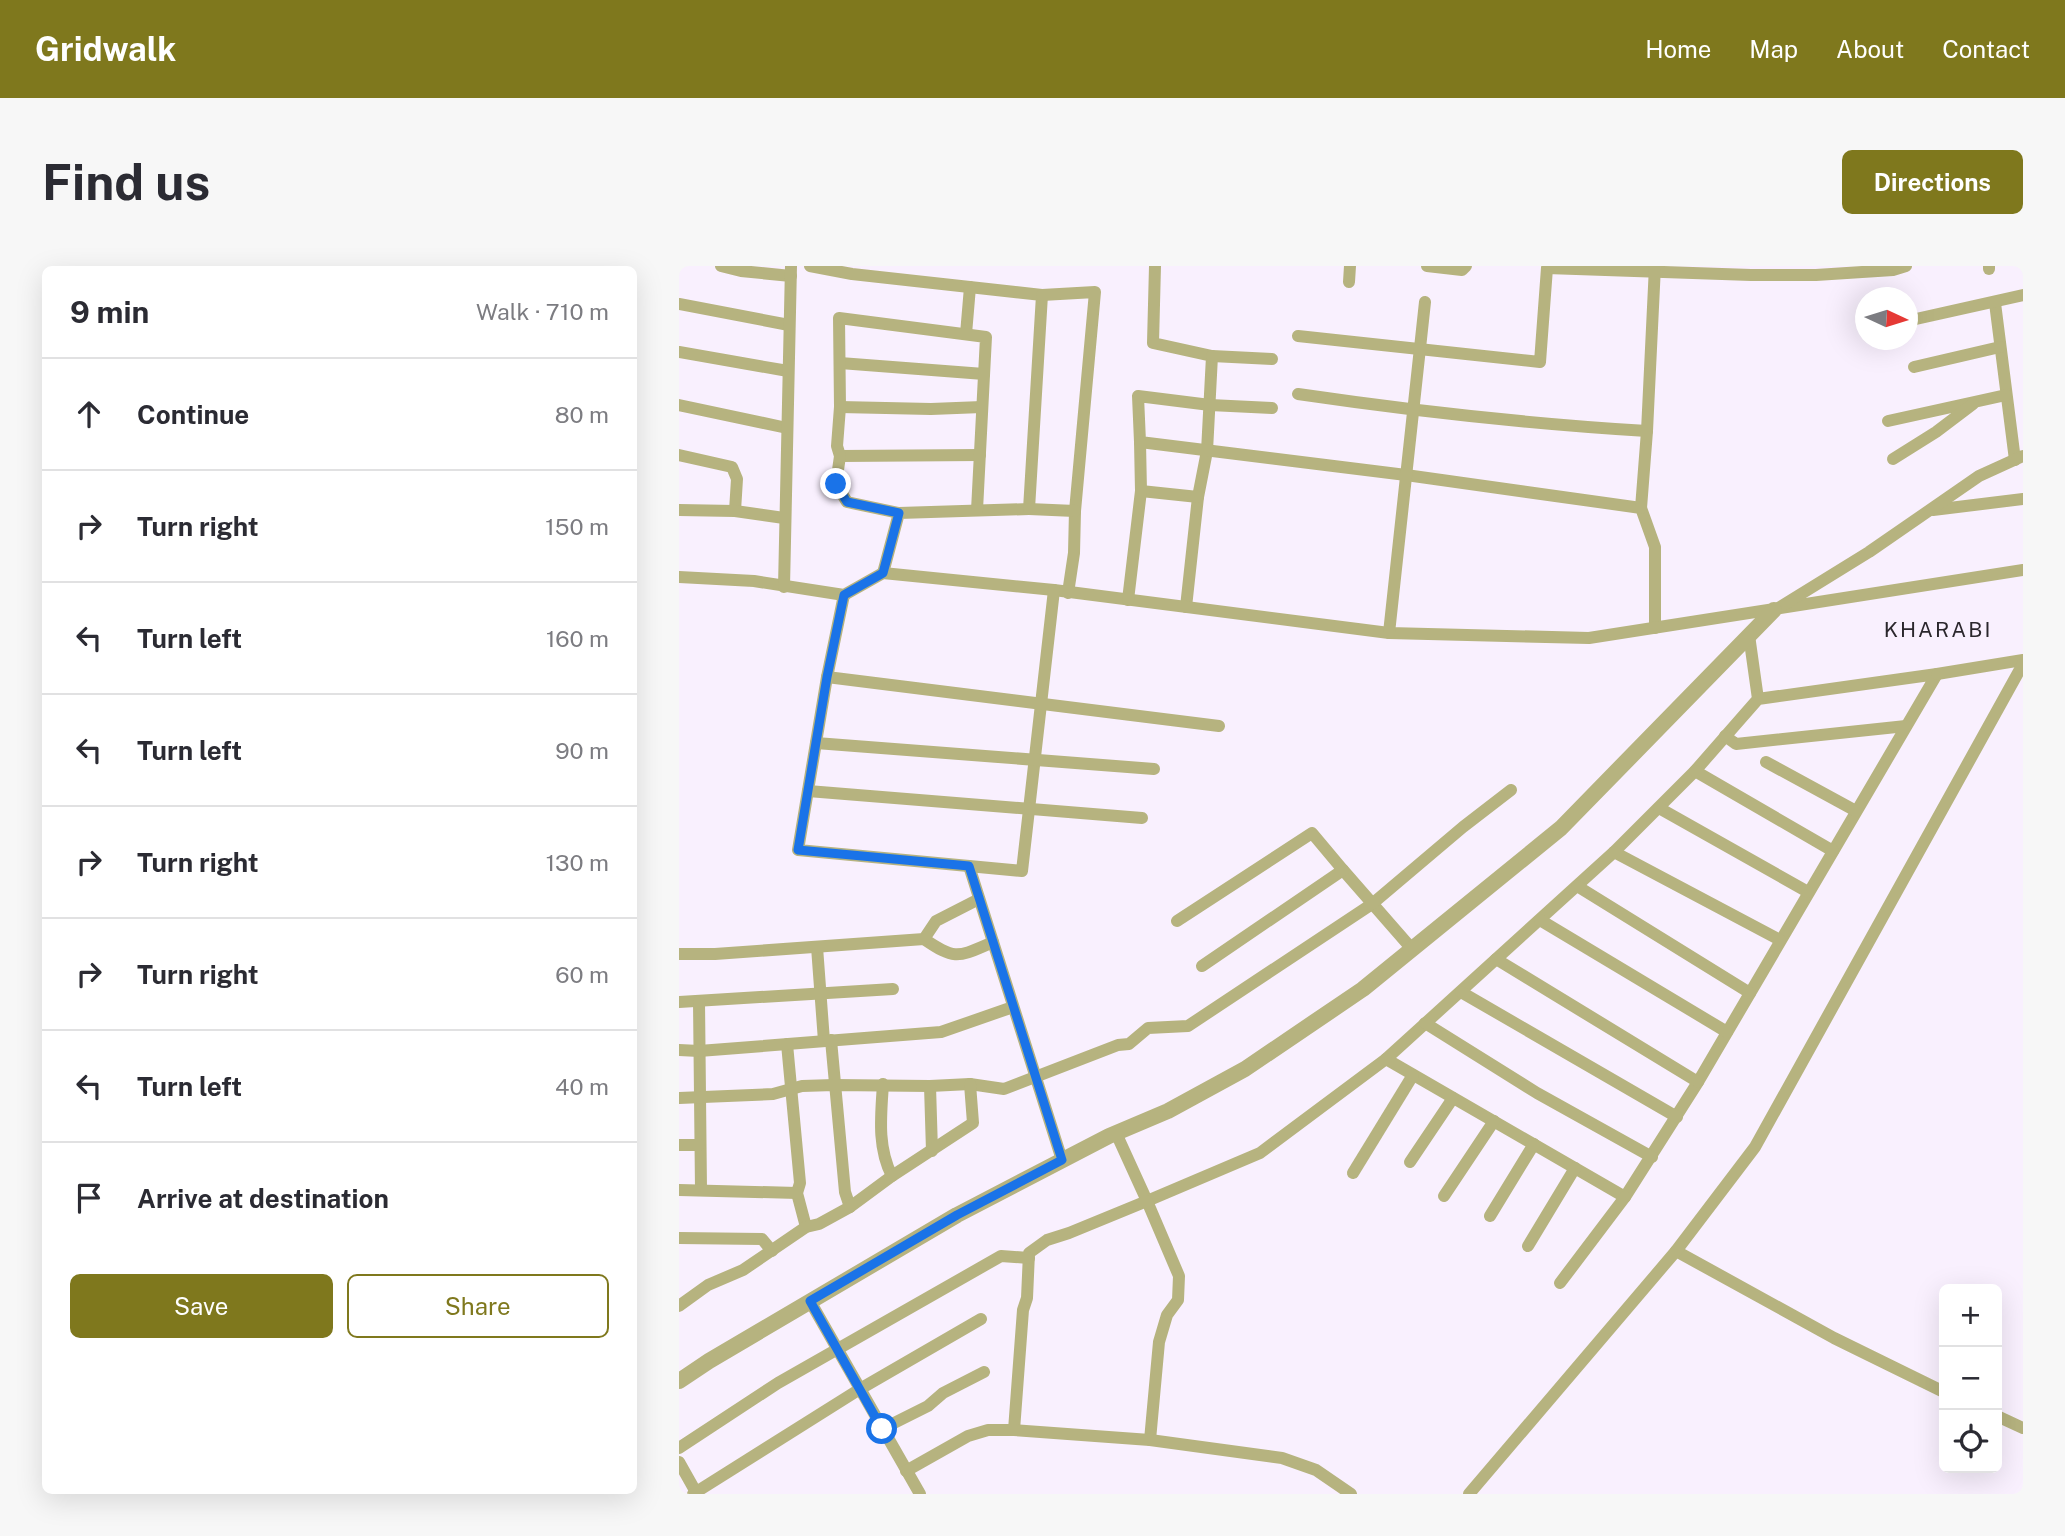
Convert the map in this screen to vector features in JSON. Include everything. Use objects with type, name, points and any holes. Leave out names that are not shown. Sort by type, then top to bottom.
[{"type":"street","points":[[721,266],[741,271],[791,271],[784,587]]},
{"type":"street","points":[[810,266],[852,274],[1042,295],[1095,292],[1075,511],[1074,553],[1068,593]]},
{"type":"street","points":[[1155,266],[1153,343],[1212,356],[1272,359]]},
{"type":"street","points":[[1349,282],[1350,266]]},
{"type":"street","points":[[1427,266],[1462,270],[1466,266]]},
{"type":"street","points":[[1298,336],[1539,362],[1547,267],[1797,271],[1906,266]]},
{"type":"street","points":[[1655,269],[1641,508],[1655,547],[1655,628]]},
{"type":"street","points":[[966,334],[970,287]]},
{"type":"street","points":[[1029,509],[1042,295]]},
{"type":"street","points":[[1918,319],[2023,295]]},
{"type":"street","points":[[1389,633],[1425,302]]},
{"type":"street","points":[[679,1381],[957,1215],[1062,1160],[1168,1111],[1245,1069],[1363,989],[1561,828],[1773,610],[1869,552],[1979,476],[2019,458],[2006,396],[1994,303]]},
{"type":"street","points":[[679,304],[789,325]]},
{"type":"street","points":[[977,510],[986,337],[839,318],[840,407],[837,446],[840,456],[836,484],[847,502],[899,513],[1029,509],[1075,511]]},
{"type":"street","points":[[1914,367],[2000,347]]},
{"type":"street","points":[[679,352],[788,371]]},
{"type":"street","points":[[1186,607],[1198,497],[1207,450],[1212,356]]},
{"type":"street","points":[[840,363],[984,374]]},
{"type":"street","points":[[1298,394],[1413,411],[1557,426],[1647,431]]},
{"type":"street","points":[[1128,600],[1141,491],[1138,396],[1210,405],[1272,408]]},
{"type":"street","points":[[1888,421],[2006,396]]},
{"type":"street","points":[[1893,459],[1976,402]]},
{"type":"street","points":[[679,405],[787,428]]},
{"type":"street","points":[[840,407],[982,407]]},
{"type":"street","points":[[1140,442],[1641,508]]},
{"type":"street","points":[[840,456],[980,455]]},
{"type":"street","points":[[679,456],[732,467],[737,479],[735,511]]},
{"type":"street","points":[[1141,491],[1198,497]]},
{"type":"street","points":[[1929,510],[2023,499]]},
{"type":"street","points":[[679,510],[735,511],[785,518]]},
{"type":"street","points":[[883,573],[899,513]]},
{"type":"street","points":[[679,576],[754,581],[844,595],[883,573],[1054,590],[1389,633],[1589,638],[2023,570]]},
{"type":"street","points":[[844,595],[827,677],[798,850],[1023,871],[1054,590]]},
{"type":"street","points":[[1749,635],[1758,699]]},
{"type":"street","points":[[1014,1430],[1029,1253],[1048,1240],[1260,1153],[1386,1059],[1614,852],[1695,771],[1758,699],[2023,662]]},
{"type":"street","points":[[1469,1494],[1676,1251],[1755,1147],[2023,662]]},
{"type":"street","points":[[1560,1283],[1653,1157],[1937,674]]},
{"type":"street","points":[[827,677],[1219,726]]},
{"type":"street","points":[[1725,736],[1736,744],[1906,726]]},
{"type":"street","points":[[816,743],[1154,769]]},
{"type":"street","points":[[1766,762],[1856,811]]},
{"type":"street","points":[[1695,771],[1833,851]]},
{"type":"street","points":[[679,1098],[773,1094],[802,1086],[834,1085],[970,1084],[1004,1089],[1118,1045],[1129,1044],[1148,1028],[1188,1026],[1372,904],[1462,827],[1478,817],[1485,808],[1511,790]]},
{"type":"street","points":[[808,791],[1142,818]]},
{"type":"street","points":[[1659,808],[1808,892]]},
{"type":"street","points":[[1177,921],[1312,833],[1412,949]]},
{"type":"street","points":[[1614,852],[1780,940]]},
{"type":"street","points":[[969,866],[1062,1160]]},
{"type":"street","points":[[1202,966],[1343,870]]},
{"type":"street","points":[[1577,886],[1750,993]]},
{"type":"street","points":[[924,939],[936,921],[979,900]]},
{"type":"street","points":[[1540,920],[1727,1032]]},
{"type":"street","points":[[679,954],[715,954],[924,939],[947,954],[962,955],[993,942]]},
{"type":"street","points":[[817,947],[820,993],[849,1207]]},
{"type":"street","points":[[1496,959],[1698,1082]]},
{"type":"street","points":[[679,1002],[893,989]]},
{"type":"street","points":[[1461,992],[1677,1116]]},
{"type":"street","points":[[699,1002],[701,1189]]},
{"type":"street","points":[[679,1051],[941,1032],[1013,1007]]},
{"type":"street","points":[[1425,1023],[1537,1093],[1653,1157]]},
{"type":"street","points":[[787,1044],[800,1183],[797,1193],[806,1227]]},
{"type":"street","points":[[1386,1059],[1625,1198]]},
{"type":"street","points":[[1353,1172],[1413,1075]]},
{"type":"street","points":[[883,1084],[880,1124],[885,1162],[891,1176]]},
{"type":"street","points":[[679,1306],[708,1285],[743,1270],[806,1227],[819,1224],[849,1207],[891,1176],[973,1123],[970,1084]]},
{"type":"street","points":[[930,1086],[932,1151]]},
{"type":"street","points":[[1410,1162],[1453,1098]]},
{"type":"street","points":[[1444,1196],[1494,1121]]},
{"type":"street","points":[[1117,1133],[1179,1276],[1178,1300],[1167,1315],[1159,1342],[1150,1440]]},
{"type":"street","points":[[1490,1216],[1534,1144]]},
{"type":"street","points":[[679,1145],[699,1145]]},
{"type":"street","points":[[1528,1246],[1575,1168]]},
{"type":"street","points":[[679,1190],[797,1193]]},
{"type":"street","points":[[679,1238],[762,1239],[772,1251]]},
{"type":"street","points":[[1676,1251],[1834,1338],[1939,1390]]},
{"type":"street","points":[[679,1448],[778,1383],[1001,1256],[1029,1258]]},
{"type":"street","points":[[810,1301],[920,1494]]},
{"type":"street","points":[[679,1462],[696,1493],[860,1389],[981,1319]]},
{"type":"street","points":[[882,1429],[928,1406],[943,1393],[984,1372]]},
{"type":"street","points":[[2002,1418],[2023,1427]]},
{"type":"street","points":[[906,1471],[968,1436],[988,1430],[1014,1430],[1150,1440],[1282,1458],[1317,1470],[1351,1494]]},
{"type":"district","name":"KHARABI","points":[[1938,630]]},
{"type":"route","points":[[836,484],[847,502],[899,513],[883,573],[844,595],[827,677],[798,850],[969,866],[1062,1160],[957,1215],[810,1301],[882,1429]]}]
